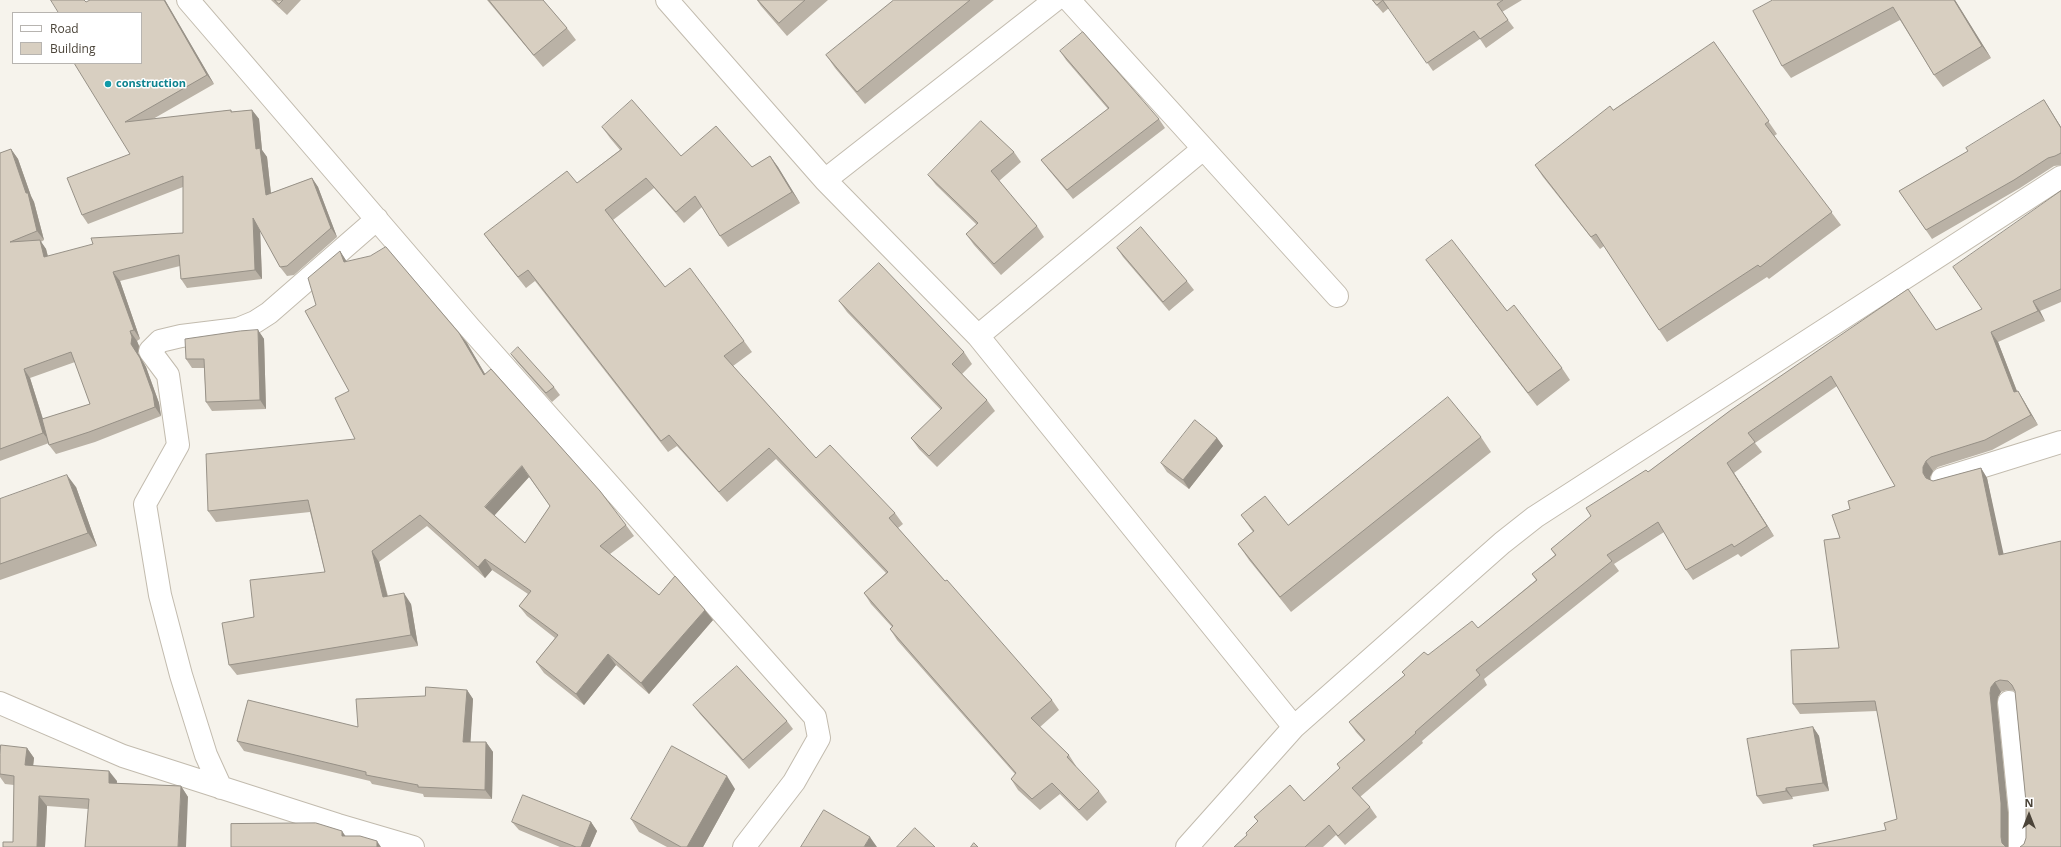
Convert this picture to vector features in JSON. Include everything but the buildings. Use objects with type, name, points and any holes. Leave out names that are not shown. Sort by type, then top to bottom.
[{"type":"street","points":[[188,0],[470,328],[816,717],[819,738],[794,782],[744,847]]},
{"type":"street","points":[[668,0],[825,180],[978,336],[1294,727]]},
{"type":"street","points":[[825,180],[1055,0]]},
{"type":"street","points":[[1069,0],[1336,296]]},
{"type":"street","points":[[978,336],[1203,149]]},
{"type":"street","points":[[1187,847],[1294,727],[1502,543],[1535,517],[2061,177]]},
{"type":"street","points":[[221,788],[206,755],[181,675],[160,595],[146,512],[145,504],[178,445],[168,375],[150,351],[160,341],[180,336],[238,329],[255,322],[270,313],[377,219]]},
{"type":"street","points":[[1942,479],[2061,442]]},
{"type":"street","points":[[2009,702],[2020,812],[2020,847]]},
{"type":"street","points":[[0,703],[123,756],[413,847]]},
{"type":"place","name":"construction","points":[[108,84]]}]
